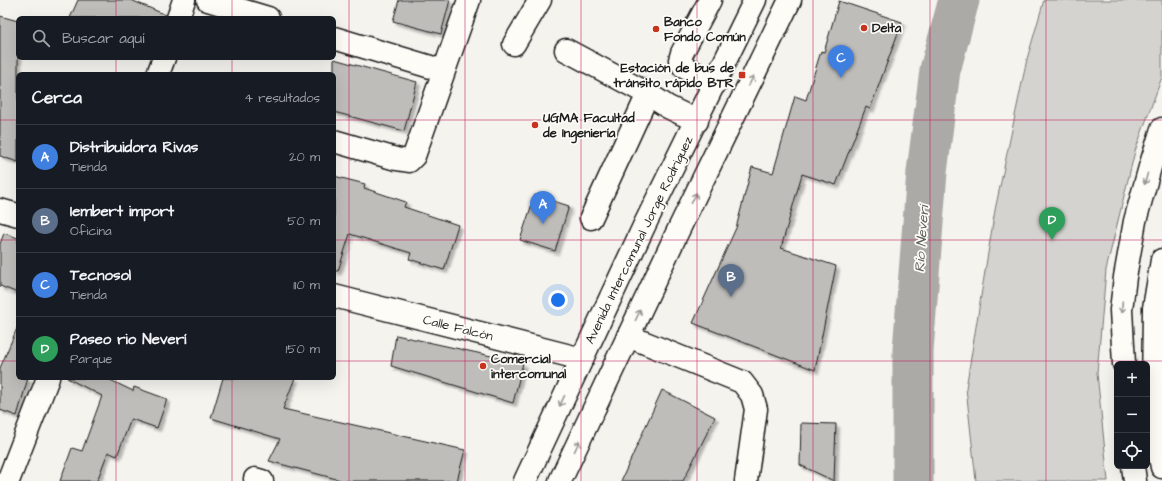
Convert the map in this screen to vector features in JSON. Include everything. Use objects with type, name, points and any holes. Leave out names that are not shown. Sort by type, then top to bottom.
[{"type":"street","points":[[179,16],[184,0]]},
{"type":"street","points":[[208,0],[261,16]]},
{"type":"street","points":[[336,142],[396,159],[409,161],[414,156],[469,0]]},
{"type":"street","points":[[514,44],[540,0]]},
{"type":"street","points":[[710,0],[680,60],[684,67],[714,84]]},
{"type":"street","name":"Avenida Intercomunal Jorge Rodriguez","points":[[525,481],[645,224],[697,121],[755,0]]},
{"type":"street","points":[[560,481],[676,235],[790,0]]},
{"type":"street","points":[[336,39],[444,71]]},
{"type":"street","points":[[566,50],[697,121]]},
{"type":"street","points":[[159,72],[163,60]]},
{"type":"street","points":[[591,218],[648,94]]},
{"type":"street","points":[[1124,361],[1121,310],[1125,276],[1135,221],[1162,129]]},
{"type":"street","points":[[0,210],[16,214]]},
{"type":"street","points":[[1162,260],[1154,308],[1158,383],[1153,399],[1162,467]]},
{"type":"street","name":"Calle Falcón","points":[[336,297],[582,359]]},
{"type":"street","points":[[628,336],[742,382],[752,395],[756,409],[746,481]]},
{"type":"street","points":[[8,481],[47,380]]},
{"type":"street","points":[[1133,469],[1135,481]]},
{"type":"shaded area","points":[[1044,0],[1162,0],[1162,77],[1135,151],[1106,270],[1097,373],[1108,481],[976,481],[966,388],[995,210],[1027,59]]},
{"type":"building","points":[[78,0],[131,0],[166,15],[166,16],[71,16]]},
{"type":"building","points":[[399,0],[450,0],[441,34],[393,21]]},
{"type":"building","points":[[839,1],[902,22],[870,109],[866,107],[836,185],[802,174],[781,248],[836,266],[815,370],[693,323],[736,228],[752,167],[773,173],[795,96],[806,100],[821,51],[824,52]]},
{"type":"building","points":[[0,16],[16,20],[16,60],[18,60],[18,72],[16,72],[16,161],[0,156]]},
{"type":"building","points":[[334,60],[336,60],[417,82],[404,131],[336,113],[336,72],[334,72]]},
{"type":"building","points":[[336,177],[365,184],[364,188],[406,202],[404,207],[458,225],[444,270],[409,259],[411,253],[350,234],[338,271],[336,271]]},
{"type":"building","points":[[535,195],[569,206],[555,251],[520,240]]},
{"type":"building","points":[[4,233],[16,237],[16,292],[0,286],[0,244]]},
{"type":"building","points":[[16,331],[16,380],[27,380],[17,416],[0,410],[0,368]]},
{"type":"building","points":[[396,335],[523,363],[513,403],[391,366]]},
{"type":"building","points":[[71,380],[110,380],[133,391],[134,387],[167,399],[157,428],[131,419],[117,456],[108,452],[97,481],[60,481],[72,448],[82,451],[102,396]]},
{"type":"building","points":[[222,380],[294,380],[283,409],[465,450],[457,481],[344,481],[269,461],[280,439],[211,418]]},
{"type":"building","points":[[662,390],[715,417],[683,481],[621,481]]},
{"type":"building","points":[[801,423],[836,424],[834,481],[800,465]]},
{"type":"waterway","name":"Río Neverí","points":[[913,481],[913,350],[927,172],[940,70],[959,0]]},
{"type":"place","name":"Delta","points":[[864,28]]},
{"type":"place","name":"Banco Fondo Común","points":[[656,29]]},
{"type":"place","name":"Estación de bus de tránsito rápido BTR","points":[[742,75]]},
{"type":"place","name":"Tecnosol","points":[[841,78]]},
{"type":"place","name":"UGMA Facultad de Ingeniería","points":[[535,125]]},
{"type":"place","name":"Distribuidora Rivas","points":[[543,224]]},
{"type":"place","name":"Paseo rio Neverí","points":[[1052,240]]},
{"type":"place","name":"Iembert import","points":[[731,297]]},
{"type":"place","name":"Comercial intercomunal","points":[[483,366]]}]
